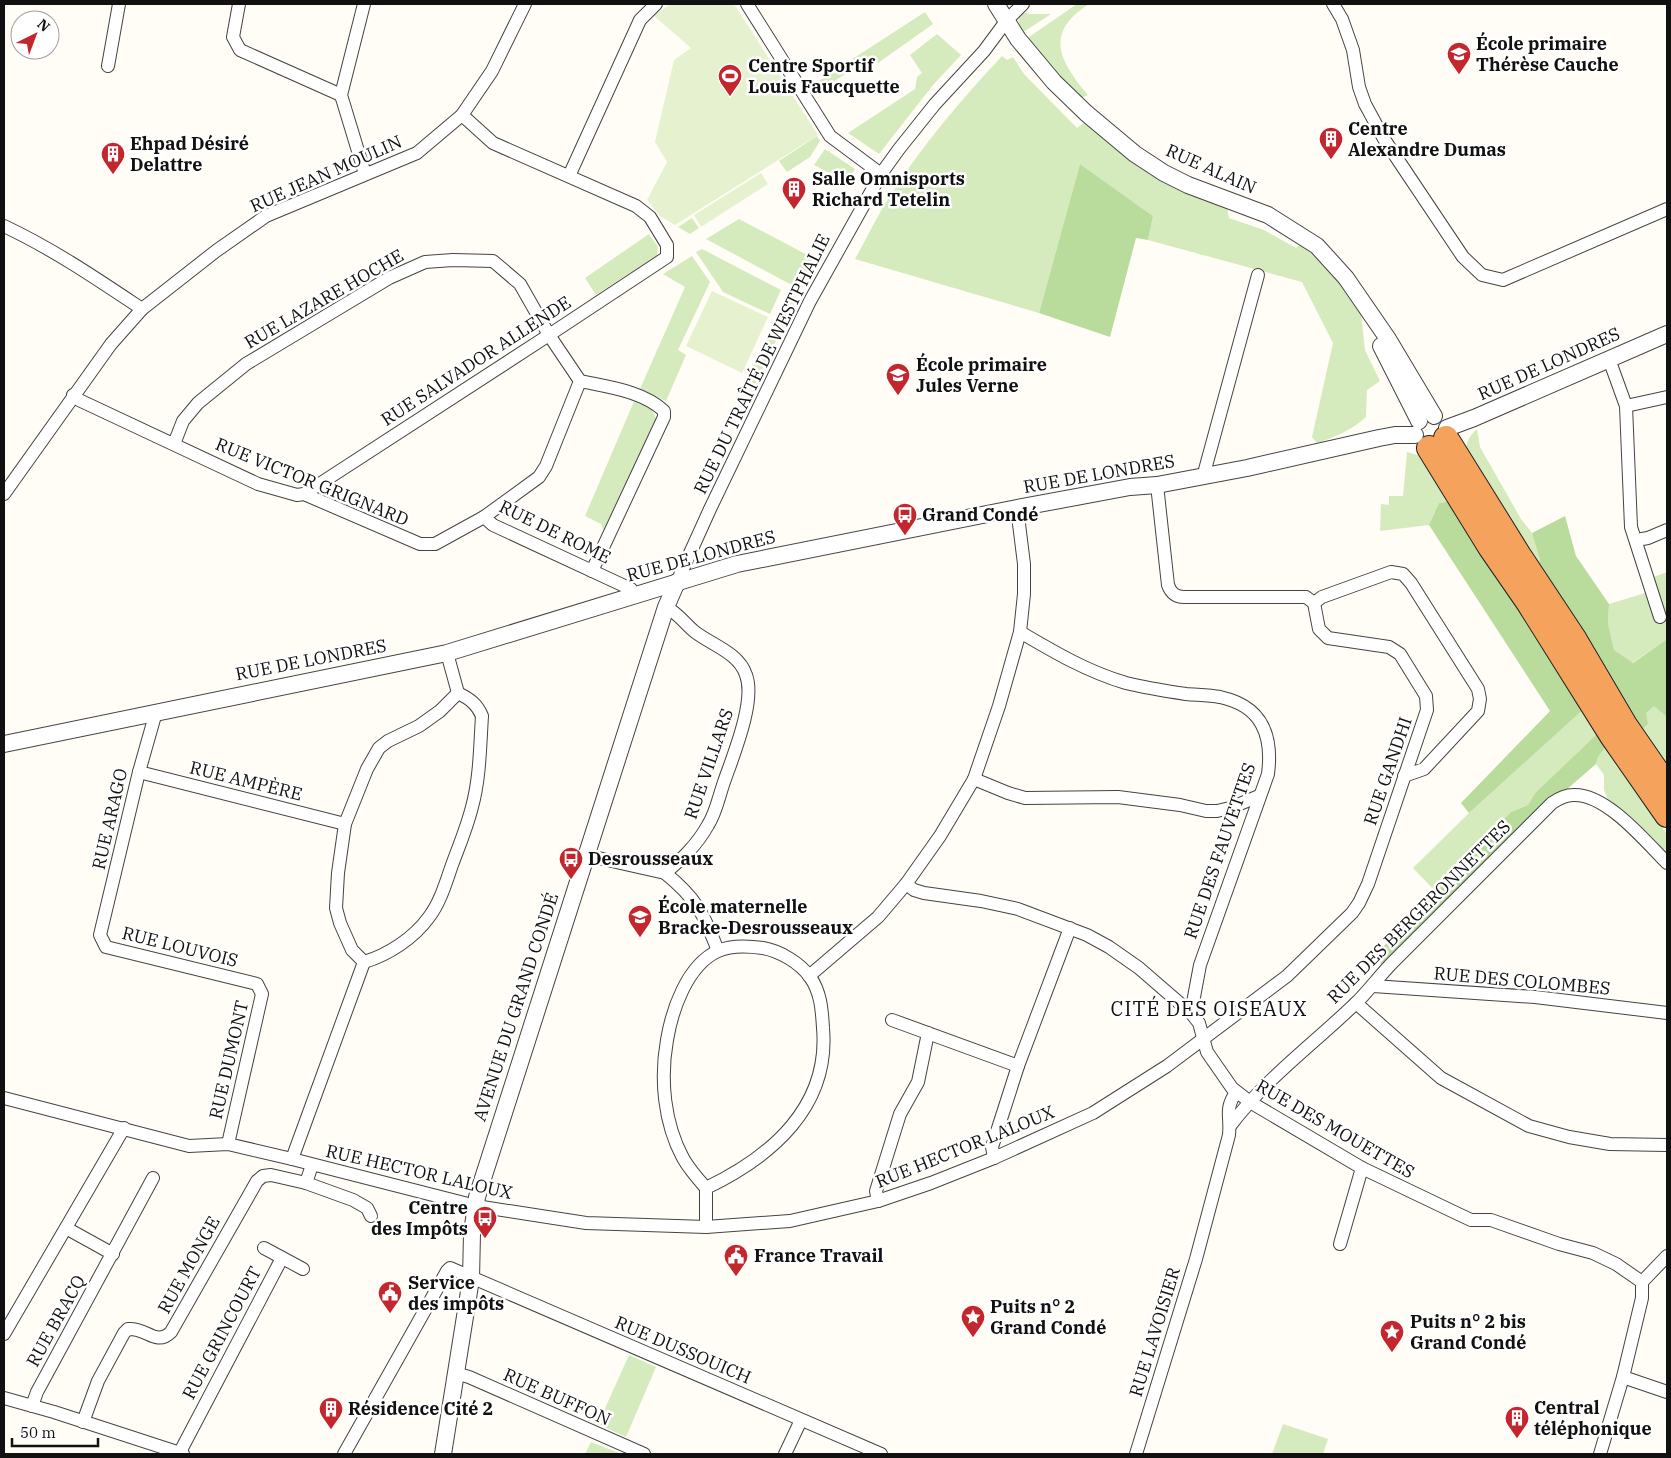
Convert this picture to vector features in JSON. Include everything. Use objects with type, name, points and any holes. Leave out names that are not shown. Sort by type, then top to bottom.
[{"type":"highway","points":[[1432,431],[1520,557],[1574,640],[1603,705],[1639,776],[1667,815]]},
{"type":"highway","points":[[1603,705],[1667,786]]},
{"type":"street","points":[[108,66],[119,4]]},
{"type":"street","points":[[239,4],[233,37],[240,50],[341,95]]},
{"type":"street","points":[[364,4],[341,95],[365,174]]},
{"type":"street","name":"RUE JEAN MOULIN","points":[[4,494],[111,344],[142,309],[216,250],[266,216],[417,153],[462,115],[492,72],[525,4]]},
{"type":"street","points":[[462,115],[493,143],[568,176],[640,20],[656,4]]},
{"type":"street","points":[[747,4],[830,136],[881,174]]},
{"type":"street","name":"RUE ALAIN","points":[[996,4],[1018,39],[1054,82],[1134,154],[1164,173],[1204,192],[1268,215],[1301,234],[1317,246],[1346,278],[1374,320],[1380,343],[1432,431]]},
{"type":"street","points":[[1007,20],[1023,4]]},
{"type":"street","points":[[1333,4],[1342,18],[1353,50],[1359,88],[1365,104],[1393,152],[1463,257],[1482,275],[1503,280],[1667,209]]},
{"type":"street","name":"RUE DU TRAÎTÉ DE WESTPHALIE","points":[[677,582],[810,301],[881,174],[935,104],[984,51],[1007,20]]},
{"type":"street","name":"RUE SALVADOR ALLENDE","points":[[304,494],[667,257],[667,245],[650,217],[636,206],[568,176]]},
{"type":"street","points":[[4,226],[28,237],[72,262],[142,309]]},
{"type":"street","name":"RUE LAZARE HOCHE","points":[[174,444],[183,421],[198,403],[246,364],[389,278],[425,262],[453,260],[493,261],[520,284],[549,335],[580,381]]},
{"type":"street","points":[[1202,477],[1258,275]]},
{"type":"street","name":"RUE DE LONDRES","points":[[4,744],[447,653],[737,564],[1017,508],[1130,487],[1157,485],[1202,477],[1379,438],[1432,431],[1474,418],[1667,334]]},
{"type":"street","points":[[1609,359],[1626,406],[1632,527],[1660,617]]},
{"type":"street","points":[[580,381],[639,396],[659,406],[664,411],[664,417],[592,571]]},
{"type":"street","name":"RUE VICTOR GRIGNARD","points":[[73,395],[79,400],[258,484],[297,496],[304,494],[420,544],[435,544],[484,517],[539,477],[546,466],[580,381]]},
{"type":"street","points":[[1626,406],[1667,397]]},
{"type":"street","points":[[1157,485],[1168,585],[1170,591],[1177,597],[1306,597],[1314,603],[1322,597],[1391,572],[1402,574],[1411,583],[1478,689],[1480,699],[1478,711],[1424,769],[1404,776]]},
{"type":"street","points":[[809,976],[878,917],[906,884],[940,836],[974,779],[999,706],[1020,632],[1024,594],[1024,564],[1017,508]]},
{"type":"street","name":"RUE DE ROME","points":[[484,517],[493,525],[631,589],[634,595]]},
{"type":"street","points":[[1636,540],[1648,538],[1667,530]]},
{"type":"street","name":"AVENUE DU GRAND CONDÉ","points":[[443,1454],[471,1278],[472,1233],[477,1197],[585,855],[666,607],[677,582]]},
{"type":"street","name":"RUE GANDHI","points":[[1314,603],[1319,629],[1322,634],[1328,638],[1390,647],[1400,654],[1426,696],[1428,710],[1368,884]]},
{"type":"street","name":"RUE VILLARS","points":[[665,873],[696,844],[710,824],[746,710],[748,682],[746,674],[735,658],[706,641],[666,607]]},
{"type":"street","name":"RUE DES FAUVETTES","points":[[1020,632],[1063,657],[1102,675],[1151,689],[1222,698],[1235,702],[1257,717],[1264,728],[1270,756],[1268,774],[1200,965],[1191,1013]]},
{"type":"street","points":[[292,1159],[364,962],[385,953],[405,941],[430,917],[445,884],[472,807],[478,776],[482,716],[479,709],[470,699],[458,692],[447,653]]},
{"type":"street","points":[[364,962],[352,950],[340,923],[336,908],[338,873],[345,824],[367,769],[379,748],[440,712],[458,692]]},
{"type":"street","name":"RUE ARAGO","points":[[100,935],[139,772],[156,712]]},
{"type":"street","name":"RUE AMPÈRE","points":[[139,772],[345,824]]},
{"type":"street","points":[[974,779],[1024,798],[1118,797],[1218,811],[1259,796]]},
{"type":"street","name":"RUE DES BERGERONNETTES","points":[[1230,1126],[1261,1089],[1356,1003],[1391,964],[1552,803],[1562,797],[1574,794],[1601,803],[1624,819],[1667,863]]},
{"type":"street","points":[[585,855],[665,873],[679,884],[700,908],[707,920],[718,951]]},
{"type":"street","points":[[906,884],[914,890],[924,893],[981,901],[1018,909],[1070,928],[1109,947],[1139,968],[1191,1013]]},
{"type":"street","name":"RUE HECTOR LALOUX","points":[[4,1098],[189,1146],[228,1144],[476,1206],[586,1223],[706,1226],[790,1221],[878,1201],[931,1183],[994,1158],[1093,1113],[1167,1066],[1287,976],[1352,913],[1368,884]]},
{"type":"street","points":[[994,1158],[992,1147],[1018,1066],[1070,928]]},
{"type":"street","name":"RUE LOUVOIS","points":[[100,935],[106,946],[258,984]]},
{"type":"street","points":[[706,1188],[737,1172],[768,1151],[793,1125],[805,1108],[814,1090],[822,1066],[824,1035],[820,999],[816,986],[809,976],[797,965],[772,950],[748,947],[732,948],[718,951],[706,958],[682,988],[670,1022],[664,1065],[665,1104],[675,1141],[684,1160],[706,1188],[706,1226]]},
{"type":"street","name":"RUE DUMONT","points":[[228,1144],[262,994],[258,984]]},
{"type":"street","name":"RUE DES COLOMBES","points":[[1373,986],[1535,997],[1667,1013]]},
{"type":"street","points":[[1356,1003],[1440,1078],[1529,1126],[1570,1137],[1610,1144],[1667,1145]]},
{"type":"street","name":"RUE DES MOUETTES","points":[[1191,1013],[1199,1023],[1207,1052],[1236,1092],[1250,1102],[1362,1168],[1472,1220],[1491,1220],[1559,1244],[1592,1253],[1616,1264],[1642,1282]]},
{"type":"street","points":[[892,1020],[1018,1066]]},
{"type":"street","points":[[878,1201],[876,1191],[881,1172],[900,1114],[918,1082],[928,1033]]},
{"type":"street","name":"RUE LAVOISIER","points":[[1136,1454],[1207,1219],[1230,1126],[1228,1110],[1236,1092]]},
{"type":"street","points":[[4,1334],[124,1128]]},
{"type":"street","points":[[312,1165],[306,1183],[353,1200],[367,1208],[371,1216]]},
{"type":"street","points":[[1340,1244],[1362,1168]]},
{"type":"street","name":"RUE MONGE","points":[[83,1422],[98,1381],[128,1329],[135,1328],[160,1338],[166,1337],[172,1332],[257,1181],[263,1176],[271,1175],[306,1183]]},
{"type":"street","name":"RUE BRACQ","points":[[32,1406],[37,1392],[153,1178]]},
{"type":"street","points":[[66,1228],[112,1254]]},
{"type":"street","name":"RUE GRINCOURT","points":[[264,1248],[303,1269]]},
{"type":"street","points":[[1600,1454],[1623,1378],[1642,1298],[1642,1282],[1667,1256]]},
{"type":"street","name":"RUE GRINCOURT","points":[[181,1453],[185,1439],[282,1258]]},
{"type":"street","name":"RUE DUSSOUICH","points":[[344,1454],[446,1270],[450,1268],[881,1454]]},
{"type":"street","name":"RUE BUFFON","points":[[455,1373],[469,1377],[644,1454]]},
{"type":"street","points":[[1623,1378],[1667,1392]]},
{"type":"street","points":[[4,1398],[181,1453]]},
{"type":"street","points":[[786,1454],[801,1420]]},
{"type":"green space","name":"Centre Sportif Louis Faucquette","points":[[671,4],[734,4],[818,135],[675,225],[660,216],[647,200],[667,162],[655,142],[674,60],[691,48],[653,15]]},
{"type":"green space","points":[[1077,4],[1089,4],[1075,15],[1066,26],[1061,36],[1061,47],[1070,70],[1088,95],[1081,98],[1076,96],[1026,39]]},
{"type":"green space","points":[[925,12],[933,24],[878,63],[868,59],[821,90],[817,82]]},
{"type":"green space","points":[[1022,12],[1051,14],[1022,33],[1019,17]]},
{"type":"green space","points":[[937,34],[961,55],[933,85],[879,154],[848,133],[915,89],[917,77],[922,73],[910,55]]},
{"type":"green space","points":[[1002,56],[1007,60],[1013,57],[1024,74],[1077,128],[1085,122],[1119,151],[1170,185],[1199,198],[1227,207],[1229,218],[1264,230],[1296,248],[1301,243],[1331,271],[1361,313],[1365,350],[1380,381],[1367,390],[1366,417],[1361,422],[1324,441],[1317,443],[1312,437],[1333,343],[1302,282],[1148,240],[1153,216],[1080,164],[1039,313],[855,259],[885,204],[915,159],[957,106]]},
{"type":"green space","points":[[817,136],[820,141],[810,157],[787,172],[779,161]]},
{"type":"green space","points":[[825,149],[855,169],[847,182],[814,165]]},
{"type":"green space","points":[[1080,164],[1153,216],[1148,240],[1136,238],[1110,337],[1039,313]]},
{"type":"green space","points":[[761,173],[768,184],[701,227],[694,215]]},
{"type":"green space","points":[[692,218],[699,228],[690,234],[678,227]]},
{"type":"green space","points":[[739,219],[817,260],[801,290],[706,239]]},
{"type":"green space","points":[[649,234],[658,247],[657,255],[596,295],[585,278]]},
{"type":"green space","points":[[702,249],[781,290],[770,314],[723,292],[696,252]]},
{"type":"green space","points":[[692,256],[710,282],[678,350],[686,355],[666,401],[640,389],[685,287],[663,274]]},
{"type":"green space","points":[[712,291],[768,317],[742,373],[686,346]]},
{"type":"green space","points":[[788,294],[797,298],[752,390],[744,385]]},
{"type":"green space","points":[[635,399],[651,407],[656,419],[608,528],[603,529],[601,524],[585,516]]},
{"type":"green space","points":[[1477,429],[1480,447],[1521,519],[1532,533],[1540,560],[1535,568],[1466,454],[1468,440]]},
{"type":"green space","points":[[1407,452],[1418,455],[1423,460],[1451,501],[1439,503],[1429,525],[1380,531],[1381,504],[1389,505],[1389,496],[1403,496]]},
{"type":"green space","points":[[1451,501],[1585,708],[1469,813],[1461,803],[1550,711],[1429,525],[1439,503]]},
{"type":"green space","points":[[1565,516],[1576,556],[1609,604],[1608,623],[1614,650],[1633,663],[1667,639],[1667,717],[1654,706],[1646,713],[1648,724],[1641,730],[1535,568],[1540,560],[1532,533]]},
{"type":"green space","points":[[1667,572],[1667,639],[1632,663],[1614,650],[1608,623],[1609,604],[1655,590],[1651,578]]},
{"type":"green space","points":[[1654,705],[1667,717],[1667,766],[1641,730],[1646,713]]},
{"type":"green space","points":[[1585,708],[1599,732],[1535,793],[1528,805],[1511,812],[1466,856],[1463,866],[1437,893],[1413,868],[1469,813]]},
{"type":"green space","points":[[1599,732],[1608,744],[1598,757],[1596,764],[1566,790],[1382,965],[1374,956],[1463,866],[1466,856],[1511,812],[1528,805],[1535,793]]},
{"type":"green space","points":[[1608,744],[1624,769],[1625,777],[1667,834],[1667,858],[1609,802],[1604,790],[1604,775],[1596,764],[1598,757]]},
{"type":"green space","points":[[629,1355],[656,1367],[626,1437],[598,1424]]},
{"type":"green space","points":[[1283,1424],[1328,1439],[1323,1454],[1272,1454]]},
{"type":"green space","points":[[591,1442],[619,1453],[619,1454],[585,1454]]},
{"type":"place","name":"École primaire Thérèse Cauche","points":[[1459,75]]},
{"type":"place","name":"Centre Sportif Louis Faucquette","points":[[730,97]]},
{"type":"place","name":"Centre Alexandre Dumas","points":[[1331,160]]},
{"type":"place","name":"Ehpad Désiré Delattre","points":[[113,175]]},
{"type":"place","name":"Salle Omnisports Richard Tetelin","points":[[794,210]]},
{"type":"place","name":"École primaire Jules Verne","points":[[898,396]]},
{"type":"place","name":"Grand Condé","points":[[905,536]]},
{"type":"place","name":"Desrousseaux","points":[[571,880]]},
{"type":"place","name":"École maternelle Bracke-Desrousseaux","points":[[640,938]]},
{"type":"place","name":"Centre des Impôts","points":[[485,1239]]},
{"type":"place","name":"France Travail","points":[[736,1277]]},
{"type":"place","name":"Service des impôts","points":[[390,1314]]},
{"type":"place","name":"Puits n° 2 Grand Condé","points":[[973,1338]]},
{"type":"place","name":"Puits n° 2 bis Grand Condé","points":[[1392,1353]]},
{"type":"place","name":"Résidence Cité 2","points":[[331,1430]]},
{"type":"place","name":"Central téléphonique","points":[[1517,1439]]},
{"type":"district","name":"CITÉ DES OISEAUX","points":[[1209,1009]]}]
